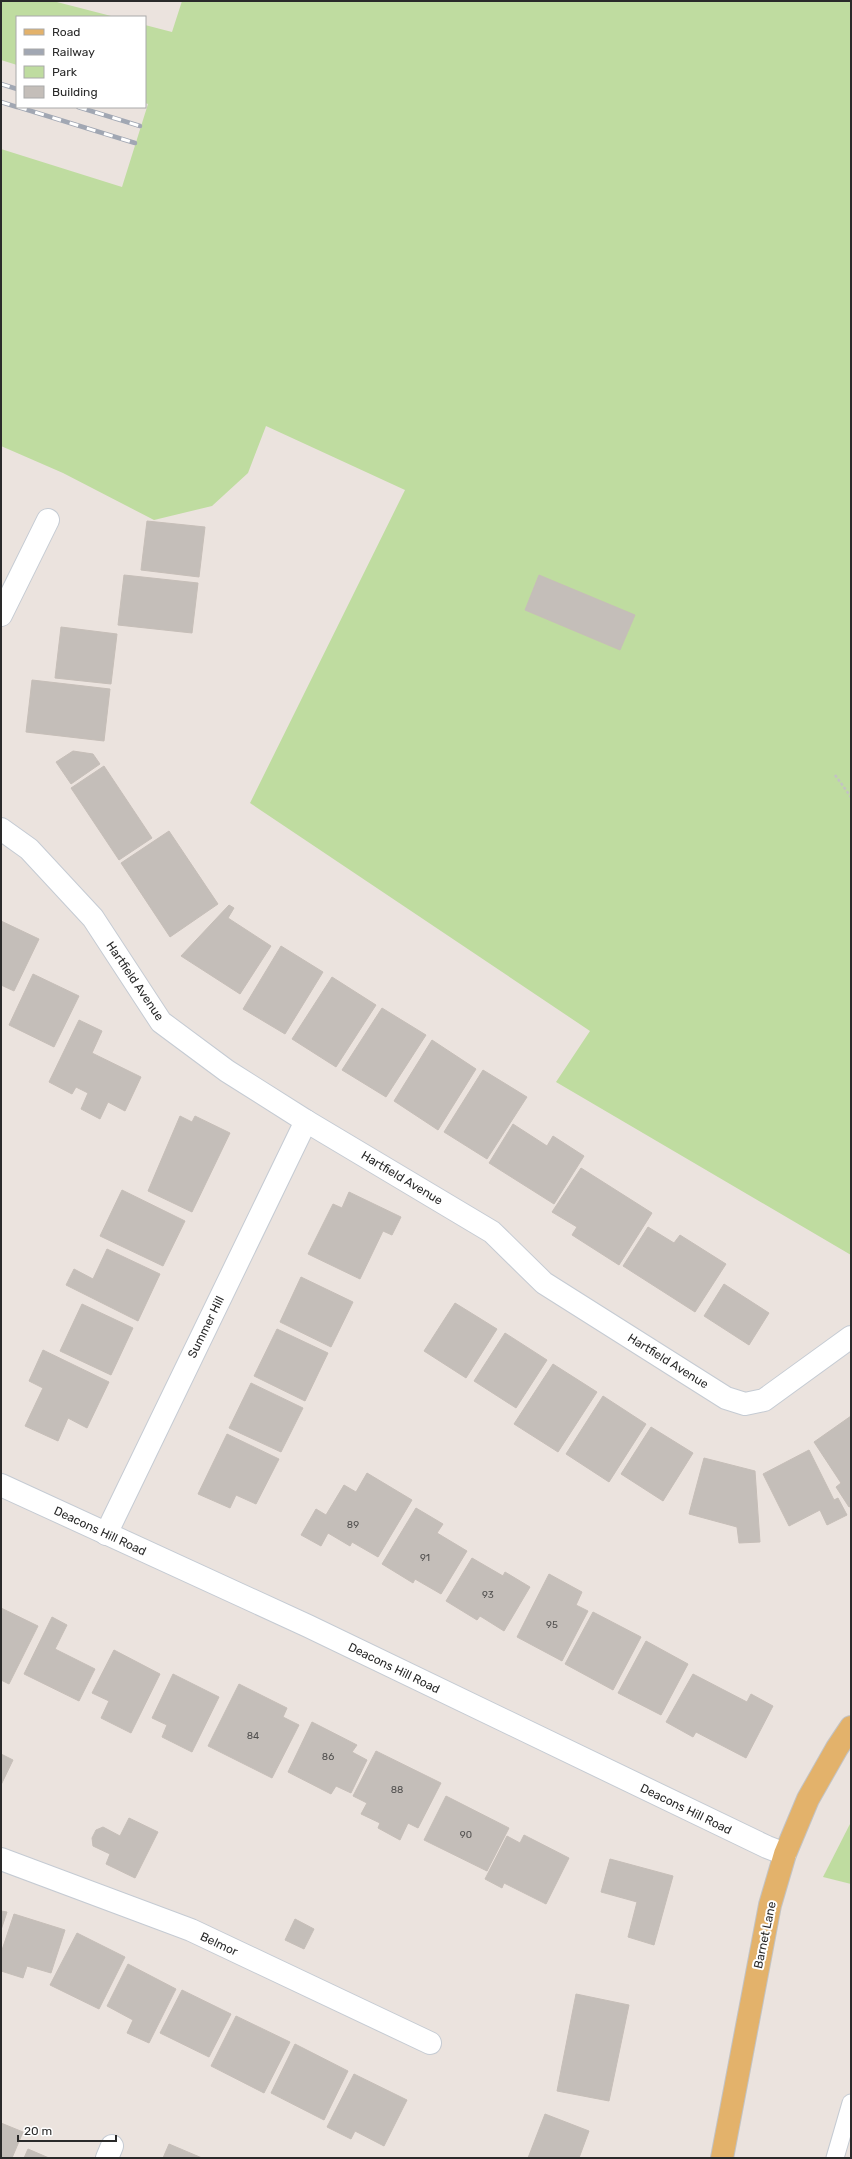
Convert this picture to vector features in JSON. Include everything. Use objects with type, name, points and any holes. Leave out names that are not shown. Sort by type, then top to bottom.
[{"type":"main road","name":"Barnet Lane","points":[[722,2158],[770,1905],[785,1854],[808,1799],[837,1748],[851,1727]]},
{"type":"street","points":[[1,616],[48,520]]},
{"type":"street","name":"Hartfield Avenue","points":[[1,829],[29,849],[93,918],[161,1022],[227,1071],[306,1121],[492,1232],[544,1283],[726,1398],[745,1404],[764,1400],[851,1337]]},
{"type":"street","name":"Summer Hill","points":[[106,1534],[306,1121]]},
{"type":"street","name":"Deacons Hill Road","points":[[1,1485],[308,1626],[761,1845],[785,1854]]},
{"type":"street","name":"Belmor","points":[[1,1859],[191,1930],[430,2043]]},
{"type":"lane","points":[[835,2158],[851,2103]]},
{"type":"path","points":[[835,775],[851,797]]},
{"type":"green space","points":[[1,1],[53,1],[111,16],[16,16],[16,65],[1,60]]},
{"type":"green space","points":[[182,1],[851,1],[851,1255],[556,1082],[590,1031],[250,803],[405,490],[266,426],[248,473],[212,506],[154,520],[63,473],[1,446],[1,149],[122,187],[148,104],[146,103],[146,25],[172,32]]},
{"type":"green space","points":[[851,1822],[851,1884],[823,1877]]},
{"type":"building","points":[[147,521],[205,527],[199,577],[141,570]]},
{"type":"building","points":[[124,575],[198,583],[192,633],[118,625]]},
{"type":"building","points":[[539,575],[635,615],[620,650],[525,610]]},
{"type":"building","points":[[61,627],[117,634],[111,684],[55,678]]},
{"type":"building","points":[[32,680],[110,689],[104,741],[26,732]]},
{"type":"building","points":[[73,751],[93,754],[100,764],[71,784],[56,762]]},
{"type":"building","points":[[104,766],[152,838],[119,860],[71,788]]},
{"type":"building","points":[[169,831],[218,904],[170,937],[121,863]]},
{"type":"building","points":[[229,905],[234,908],[228,918],[271,946],[240,994],[181,956]]},
{"type":"building","points":[[1,921],[39,939],[14,991],[1,985]]},
{"type":"building","points":[[281,946],[323,972],[285,1034],[243,1009]]},
{"type":"building","points":[[33,974],[79,996],[54,1047],[9,1025]]},
{"type":"building","points":[[332,977],[376,1005],[336,1067],[292,1039]]},
{"type":"building","points":[[382,1008],[426,1035],[386,1097],[342,1070]]},
{"type":"building","points":[[79,1020],[102,1031],[92,1053],[141,1077],[125,1111],[108,1102],[100,1119],[81,1109],[88,1093],[76,1087],[72,1094],[49,1082]]},
{"type":"building","points":[[432,1040],[476,1069],[438,1130],[394,1101]]},
{"type":"building","points":[[483,1070],[527,1097],[487,1159],[444,1132]]},
{"type":"building","points":[[180,1116],[192,1122],[195,1116],[230,1133],[192,1212],[148,1191]]},
{"type":"building","points":[[513,1124],[547,1146],[553,1136],[584,1156],[554,1204],[489,1163]]},
{"type":"building","points":[[581,1168],[652,1213],[619,1265],[572,1235],[577,1227],[552,1212]]},
{"type":"building","points":[[122,1190],[185,1221],[163,1266],[100,1236]]},
{"type":"building","points":[[349,1192],[401,1217],[392,1235],[383,1231],[360,1279],[308,1254],[333,1204],[342,1208]]},
{"type":"building","points":[[648,1227],[674,1243],[680,1235],[726,1264],[695,1312],[623,1266]]},
{"type":"building","points":[[107,1249],[160,1274],[138,1321],[66,1285],[74,1269],[93,1279]]},
{"type":"building","points":[[301,1277],[353,1302],[331,1347],[280,1322]]},
{"type":"building","points":[[724,1284],[769,1313],[749,1345],[704,1316]]},
{"type":"building","points":[[455,1303],[497,1329],[466,1378],[424,1351]]},
{"type":"building","points":[[82,1304],[133,1328],[111,1375],[60,1351]]},
{"type":"building","points":[[277,1329],[328,1353],[305,1401],[254,1376]]},
{"type":"building","points":[[505,1333],[547,1360],[516,1408],[474,1381]]},
{"type":"building","points":[[43,1350],[109,1382],[87,1428],[68,1418],[58,1441],[25,1426],[43,1388],[29,1381]]},
{"type":"building","points":[[553,1364],[597,1392],[558,1452],[514,1424]]},
{"type":"building","points":[[251,1383],[303,1408],[281,1452],[229,1428]]},
{"type":"building","points":[[603,1396],[646,1424],[609,1482],[566,1454]]},
{"type":"building","points":[[851,1416],[851,1506],[849,1507],[836,1487],[841,1483],[814,1442]]},
{"type":"building","points":[[651,1427],[693,1453],[663,1501],[621,1474]]},
{"type":"building","points":[[227,1434],[279,1459],[256,1504],[236,1495],[230,1508],[198,1494]]},
{"type":"building","points":[[809,1450],[834,1500],[838,1498],[847,1515],[827,1525],[820,1510],[789,1526],[763,1474]]},
{"type":"building","points":[[704,1458],[755,1471],[760,1542],[739,1543],[737,1527],[689,1514]]},
{"type":"building","points":[[367,1473],[412,1500],[378,1557],[352,1542],[350,1546],[328,1533],[321,1546],[301,1535],[316,1509],[326,1515],[344,1485],[356,1492]]},
{"type":"building","points":[[416,1508],[443,1524],[437,1533],[467,1551],[441,1594],[415,1579],[413,1583],[382,1564]]},
{"type":"building","points":[[472,1558],[503,1576],[505,1572],[530,1587],[504,1631],[480,1616],[477,1620],[446,1601]]},
{"type":"building","points":[[549,1574],[582,1592],[576,1605],[588,1611],[562,1661],[517,1637]]},
{"type":"building","points":[[1,1608],[38,1626],[9,1684],[1,1680]]},
{"type":"building","points":[[593,1612],[641,1637],[613,1690],[565,1664]]},
{"type":"building","points":[[52,1617],[67,1625],[55,1649],[95,1669],[79,1701],[24,1674]]},
{"type":"building","points":[[646,1641],[688,1664],[661,1715],[618,1693]]},
{"type":"building","points":[[114,1650],[160,1674],[131,1733],[101,1718],[109,1701],[92,1693]]},
{"type":"building","points":[[173,1674],[219,1697],[192,1752],[162,1737],[167,1725],[152,1718]]},
{"type":"building","points":[[693,1674],[747,1702],[751,1694],[773,1706],[746,1758],[696,1732],[693,1737],[666,1722]]},
{"type":"building","points":[[239,1684],[287,1708],[283,1717],[299,1725],[272,1778],[208,1746]]},
{"type":"building","points":[[312,1722],[357,1745],[352,1752],[367,1760],[351,1793],[336,1786],[331,1794],[288,1772]]},
{"type":"building","points":[[376,1751],[441,1783],[418,1828],[408,1823],[400,1840],[378,1828],[380,1823],[361,1814],[367,1803],[353,1796]]},
{"type":"building","points":[[1,1754],[13,1760],[1,1785]]},
{"type":"building","points":[[446,1796],[509,1828],[487,1871],[424,1840]]},
{"type":"building","points":[[129,1818],[158,1832],[135,1878],[106,1864],[110,1854],[93,1846],[92,1838],[96,1830],[103,1827],[120,1836]]},
{"type":"building","points":[[524,1835],[569,1858],[546,1904],[504,1883],[502,1888],[485,1879],[507,1836],[520,1843]]},
{"type":"building","points":[[610,1859],[673,1876],[654,1945],[628,1937],[637,1902],[601,1892]]},
{"type":"building","points":[[1,1911],[7,1912],[1,1930]]},
{"type":"building","points":[[14,1914],[65,1930],[51,1973],[27,1966],[23,1978],[1,1971],[1,1953]]},
{"type":"building","points":[[295,1919],[314,1929],[304,1949],[285,1940]]},
{"type":"building","points":[[77,1933],[125,1957],[99,2009],[50,1985]]},
{"type":"building","points":[[128,1964],[176,1989],[149,2043],[127,2033],[133,2020],[107,2006]]},
{"type":"building","points":[[182,1990],[231,2014],[209,2057],[160,2033]]},
{"type":"building","points":[[576,1994],[629,2005],[609,2101],[557,2091]]},
{"type":"building","points":[[236,2016],[290,2042],[264,2093],[211,2066]]},
{"type":"building","points":[[295,2044],[348,2071],[324,2120],[271,2093]]},
{"type":"building","points":[[354,2074],[407,2100],[384,2146],[355,2131],[351,2139],[327,2127]]},
{"type":"building","points":[[545,2114],[589,2131],[579,2158],[528,2158]]},
{"type":"building","points":[[1,2123],[23,2132],[12,2158],[1,2158]]},
{"type":"building","points":[[169,2144],[202,2158],[163,2158]]},
{"type":"building","points":[[28,2149],[49,2158],[24,2158]]},
{"type":"railway","points":[[1,84],[16,89]]},
{"type":"railway","points":[[1,102],[16,107]]},
{"type":"railway","points":[[21,108],[135,143]]},
{"type":"railway","points":[[81,108],[140,126]]}]
